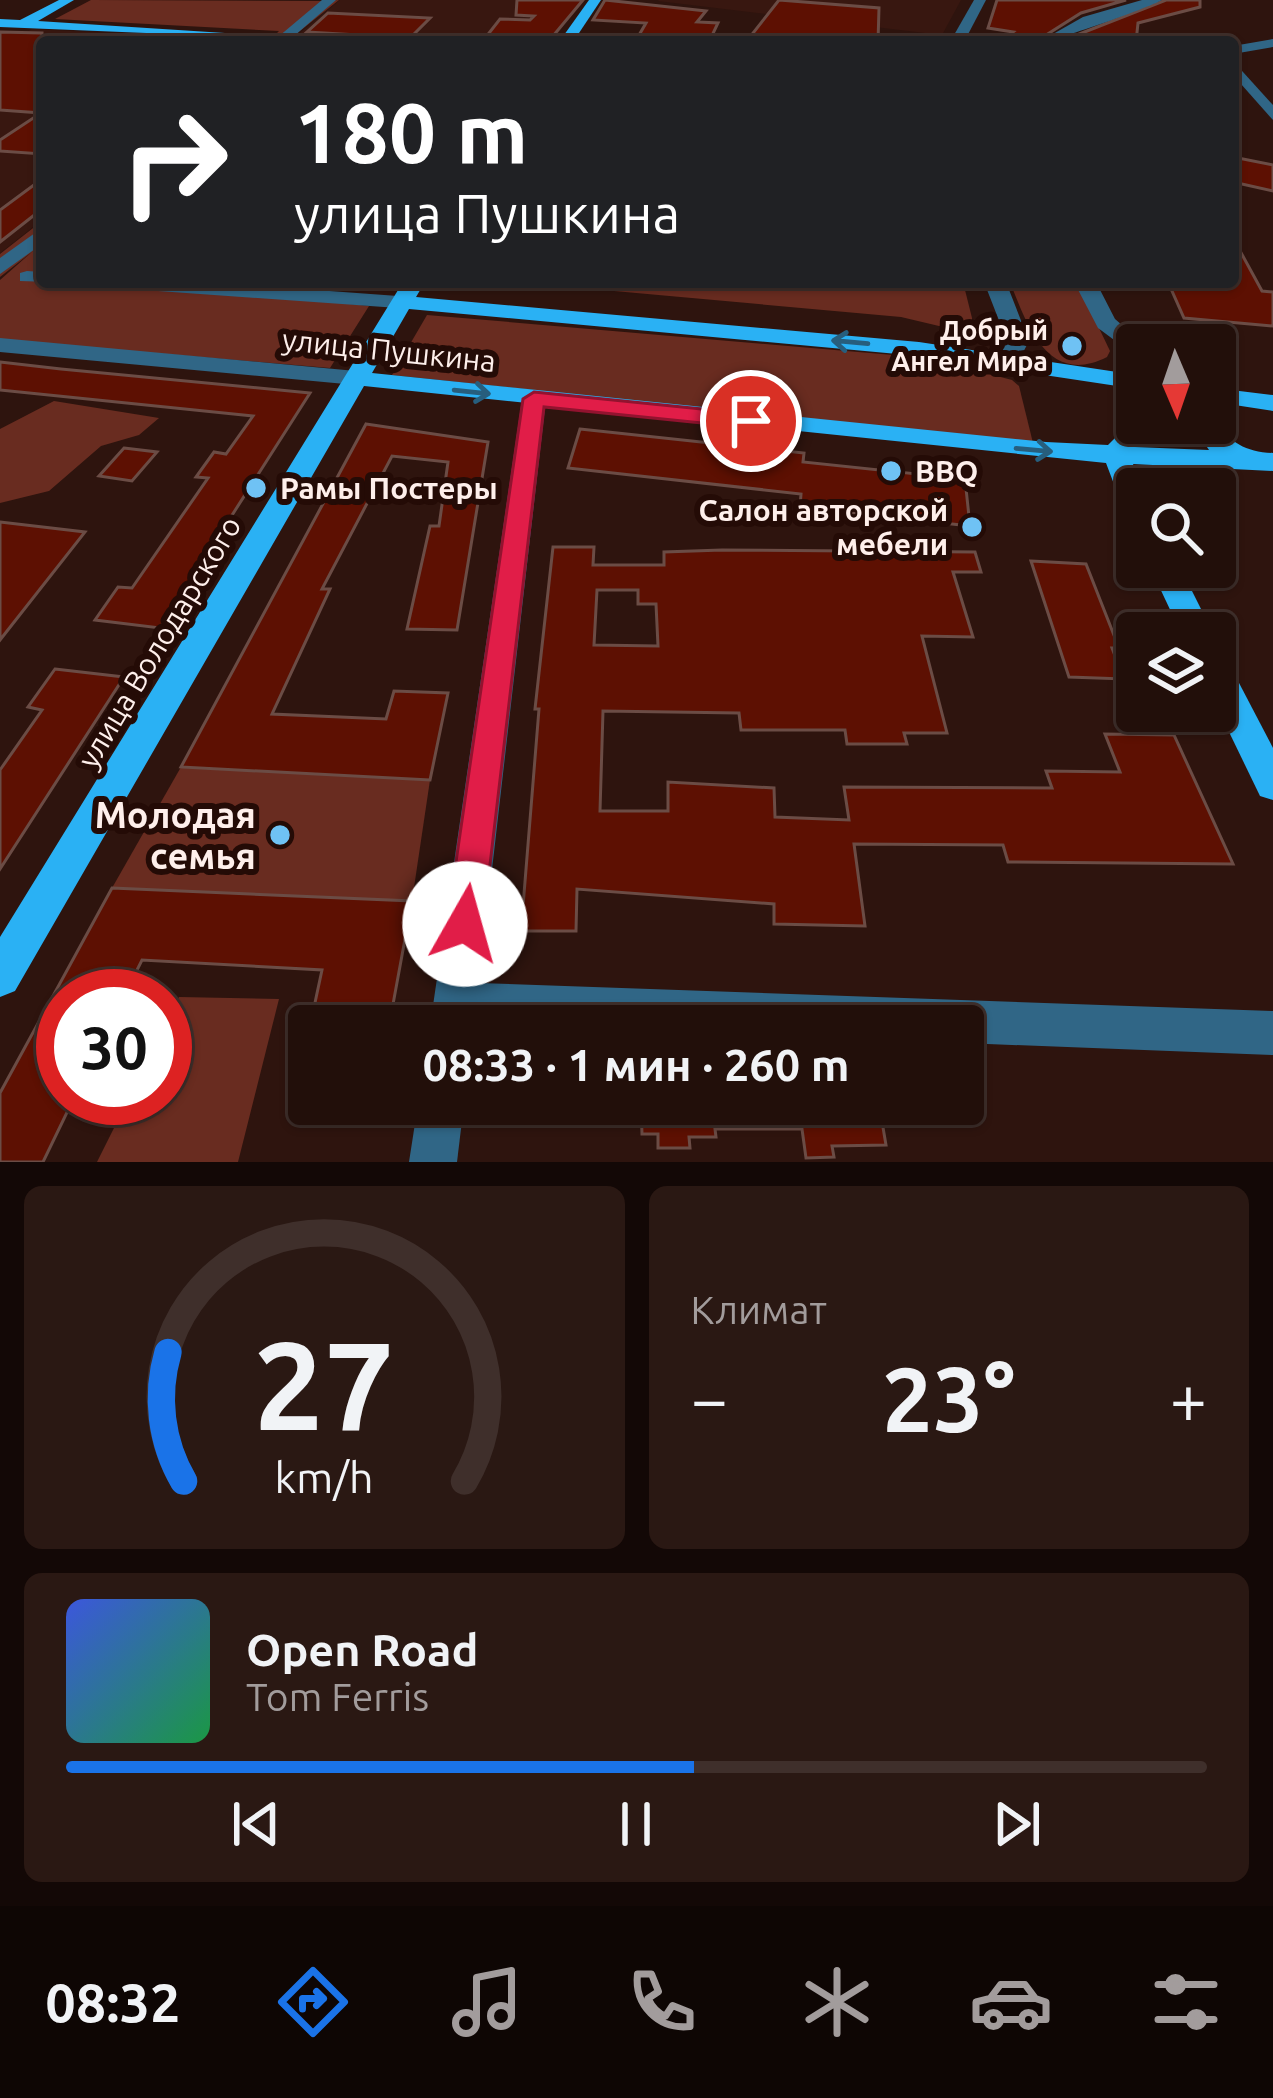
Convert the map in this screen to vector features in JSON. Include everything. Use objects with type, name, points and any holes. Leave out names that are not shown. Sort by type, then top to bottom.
[{"type":"main road","points":[[0,36],[68,0]]},
{"type":"main road","points":[[570,36],[595,0]]},
{"type":"main road","points":[[0,23],[216,36]]},
{"type":"main road","name":"улица Володарского","points":[[0,976],[409,288]]},
{"type":"main road","name":"улица Пушкина","points":[[398,302],[1008,361],[1116,379]]},
{"type":"main road","name":"улица Пушкина","points":[[356,378],[1046,451],[1262,461]]},
{"type":"main road","points":[[1236,399],[1273,403]]},
{"type":"main road","points":[[1122,468],[1116,453],[1123,444]]},
{"type":"main road","points":[[1222,444],[1230,454],[1262,461]]},
{"type":"main road","points":[[1236,711],[1273,784]]},
{"type":"street","points":[[286,36],[330,0]]},
{"type":"street","points":[[960,36],[980,0]]},
{"type":"street","points":[[1057,36],[1088,20],[1156,0]]},
{"type":"street","points":[[1239,49],[1273,43]]},
{"type":"street","points":[[1239,71],[1273,115]]},
{"type":"street","points":[[1253,87],[1273,87]]},
{"type":"street","points":[[0,268],[36,238]]},
{"type":"street","name":"улица Пушкина","points":[[201,288],[398,302]]},
{"type":"street","points":[[997,288],[1018,341],[1008,361]]},
{"type":"street","points":[[1087,288],[1116,331]]},
{"type":"street","name":"улица Пушкина","points":[[0,345],[356,378]]},
{"type":"street","points":[[454,1005],[534,399]]},
{"type":"street","points":[[984,1027],[1273,1034]]},
{"type":"street","points":[[433,1162],[438,1125]]},
{"type":"shaded area","points":[[91,0],[339,0],[294,36],[274,36],[279,31],[55,19]]},
{"type":"shaded area","points":[[340,0],[580,0],[557,36],[300,33]]},
{"type":"shaded area","points":[[659,0],[961,0],[942,35],[658,1]]},
{"type":"shaded area","points":[[32,29],[170,36],[36,36],[36,225],[0,253],[0,48]]},
{"type":"shaded area","points":[[36,226],[36,288],[201,288],[369,306],[330,368],[0,340],[0,280],[33,251],[0,277],[0,254]]},
{"type":"shaded area","points":[[964,288],[972,323],[939,326],[901,317],[614,291]]},
{"type":"shaded area","points":[[1012,288],[1080,288],[1110,351],[1107,357],[1087,364],[1069,364],[1043,347]]},
{"type":"shaded area","points":[[427,315],[928,358],[1012,380],[1019,386],[1033,443],[392,375]]},
{"type":"shaded area","points":[[54,401],[159,418],[139,435],[101,446],[49,491],[0,503],[0,429]]},
{"type":"shaded area","points":[[181,767],[430,780],[412,901],[112,888]]},
{"type":"shaded area","points":[[192,997],[279,999],[238,1162],[97,1162],[116,1125],[192,1125]]},
{"type":"building","points":[[517,0],[583,0],[553,36],[487,36],[500,19],[530,20],[534,16],[516,15]]},
{"type":"building","points":[[605,0],[706,11],[697,22],[718,23],[712,36],[638,36],[646,23],[593,20]]},
{"type":"building","points":[[779,0],[879,8],[878,36],[751,36]]},
{"type":"building","points":[[997,0],[1126,0],[1081,13],[1045,36],[1014,36],[1009,35],[1013,32],[988,28]]},
{"type":"building","points":[[1166,0],[1200,0],[1200,7],[1138,23],[1137,36],[1074,36]]},
{"type":"building","points":[[328,13],[430,18],[412,36],[307,32]]},
{"type":"building","points":[[0,32],[42,33],[36,36],[36,113],[0,110]]},
{"type":"building","points":[[36,116],[36,154],[0,151],[0,140]]},
{"type":"building","points":[[1239,158],[1273,165],[1273,191],[1239,183]]},
{"type":"building","points":[[36,183],[36,214],[0,242],[0,210]]},
{"type":"building","points":[[1239,249],[1262,291],[1273,292],[1273,326],[1184,318],[1171,288],[1239,288]]},
{"type":"building","points":[[0,362],[310,393],[160,628],[95,620],[118,587],[132,588],[208,478],[196,477],[214,452],[226,454],[253,416],[0,390]]},
{"type":"building","points":[[366,424],[488,442],[457,630],[407,629],[430,526],[439,526],[448,462],[392,456],[322,589],[330,589],[272,714],[386,719],[394,691],[448,693],[430,780],[181,767]]},
{"type":"building","points":[[580,429],[804,453],[803,462],[965,479],[970,526],[800,507],[801,494],[568,468]]},
{"type":"building","points":[[124,448],[157,452],[132,481],[99,476]]},
{"type":"building","points":[[0,522],[85,532],[0,640]]},
{"type":"building","points":[[553,547],[594,547],[593,565],[664,565],[664,552],[722,550],[975,552],[981,572],[953,572],[973,637],[922,636],[947,733],[904,733],[907,744],[847,744],[845,730],[741,730],[739,713],[603,711],[600,811],[668,811],[668,782],[774,788],[775,817],[849,820],[844,787],[1052,788],[1046,771],[1120,772],[1105,734],[1174,735],[1233,864],[1008,862],[1003,845],[854,844],[865,926],[774,924],[774,904],[577,889],[576,931],[521,931],[539,709],[535,709]],"holes":[[[597,590],[638,590],[638,604],[656,604],[658,646],[594,645]]]},
{"type":"building","points":[[1031,561],[1086,564],[1116,640],[1112,648],[1116,679],[1069,677]]},
{"type":"building","points":[[55,669],[124,677],[0,869],[0,770],[42,710],[28,707]]},
{"type":"building","points":[[112,888],[412,901],[393,1005],[314,1005],[322,970],[142,960],[138,969],[68,969]]},
{"type":"building","points":[[36,1027],[36,1125],[61,1125],[43,1162],[0,1162],[0,1093]]},
{"type":"building","points":[[642,1125],[883,1125],[886,1145],[832,1146],[834,1157],[806,1158],[802,1129],[715,1129],[716,1137],[689,1137],[690,1148],[658,1148],[658,1134],[642,1134]]},
{"type":"place","name":"Добрый Ангел Мира","points":[[1072,346]]},
{"type":"place","name":"BBQ","points":[[891,471]]},
{"type":"place","name":"Рамы Постеры","points":[[256,488]]},
{"type":"place","name":"Салон авторской мебели","points":[[972,527]]},
{"type":"place","name":"Молодая семья","points":[[280,835]]},
{"type":"route","points":[[465,924],[534,399],[751,421]]}]
